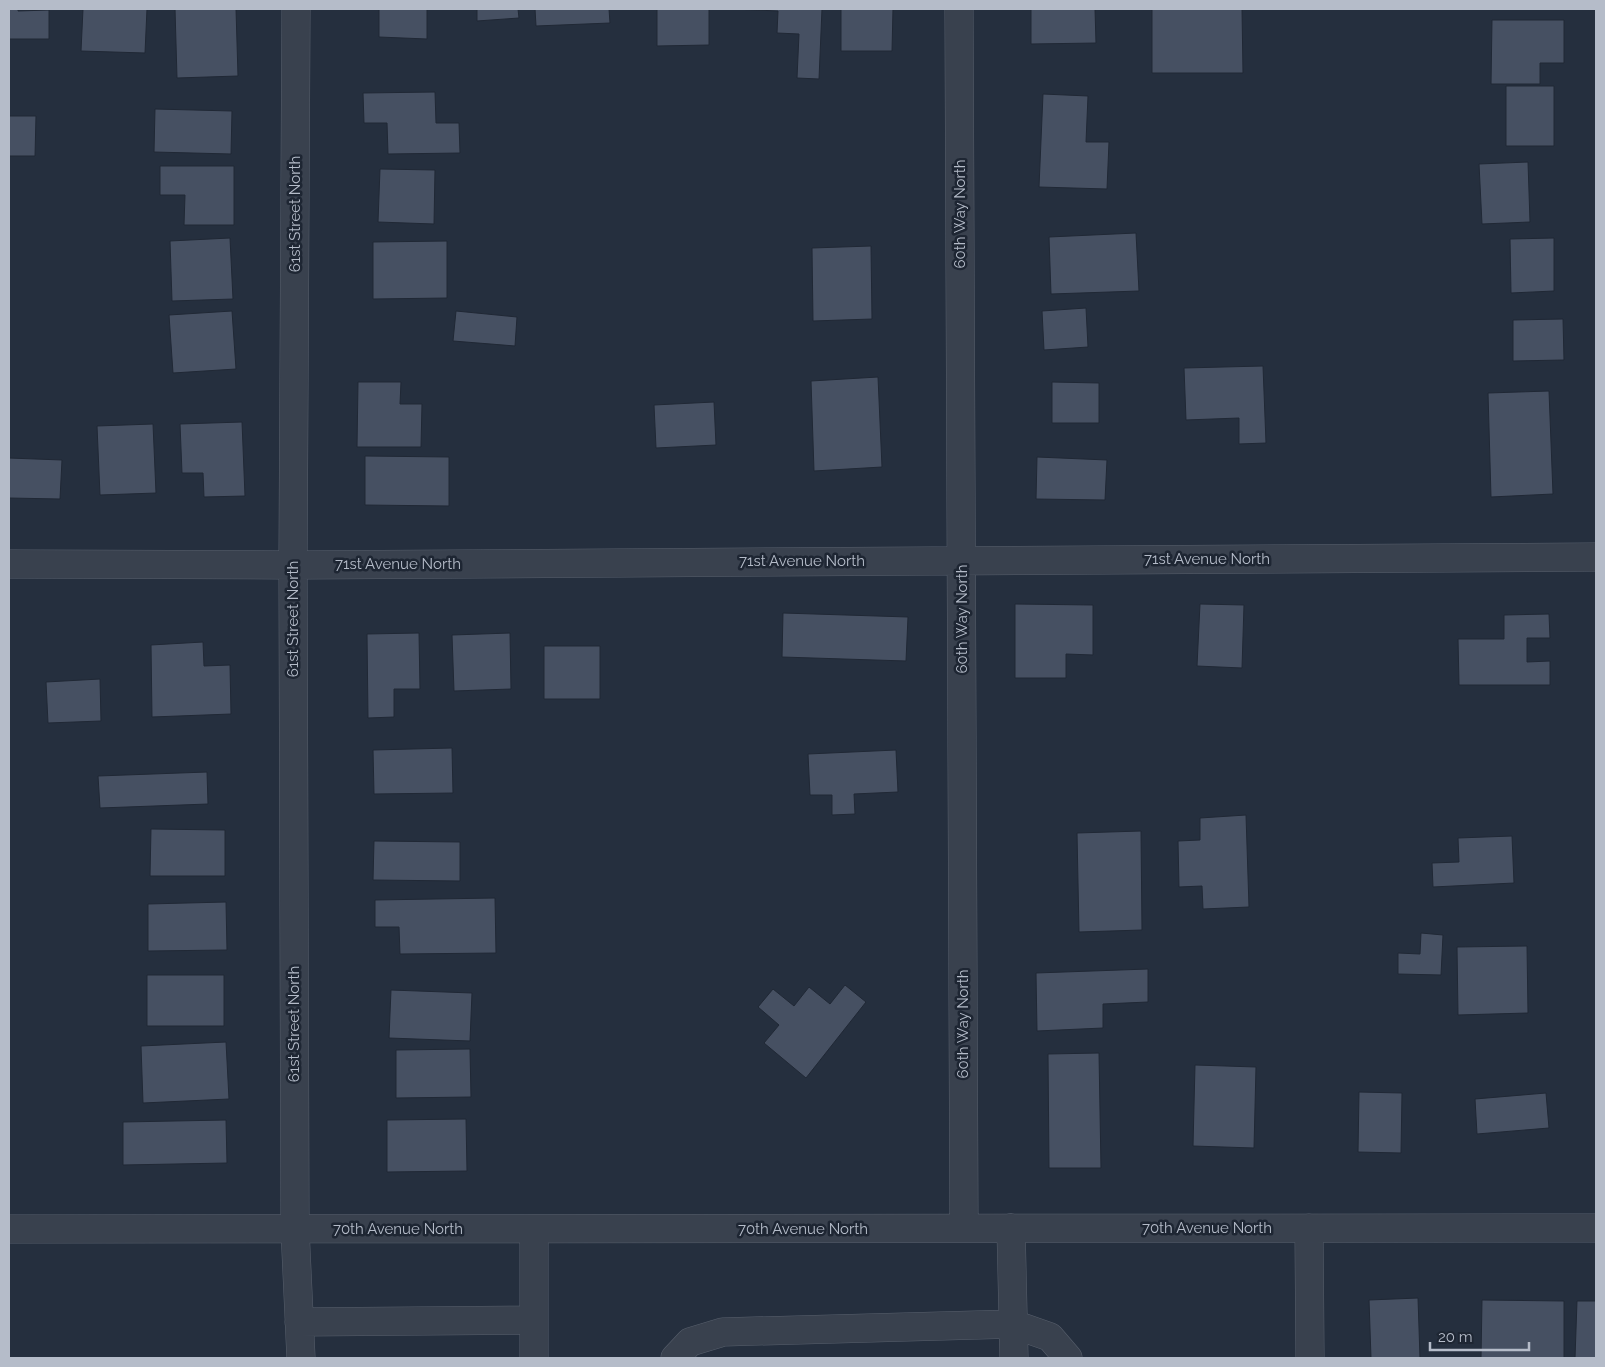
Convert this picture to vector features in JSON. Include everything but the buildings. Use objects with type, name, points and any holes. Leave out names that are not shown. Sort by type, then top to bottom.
[{"type":"street","name":"61st Street North","points":[[296,9],[293,565],[294,1229],[301,1358]]},
{"type":"street","name":"60th Way North","points":[[959,9],[964,1228]]},
{"type":"street","name":"71st Avenue North","points":[[9,564],[293,565],[1596,557]]},
{"type":"street","points":[[1011,1228],[1014,1358]]},
{"type":"street","points":[[1309,1228],[1310,1358]]},
{"type":"street","name":"70th Avenue North","points":[[9,1229],[1596,1228]]},
{"type":"street","points":[[534,1229],[534,1358]]},
{"type":"street","points":[[299,1322],[534,1320]]},
{"type":"street","points":[[675,1358],[690,1342],[723,1332],[1013,1324],[1050,1337],[1068,1358]]}]
